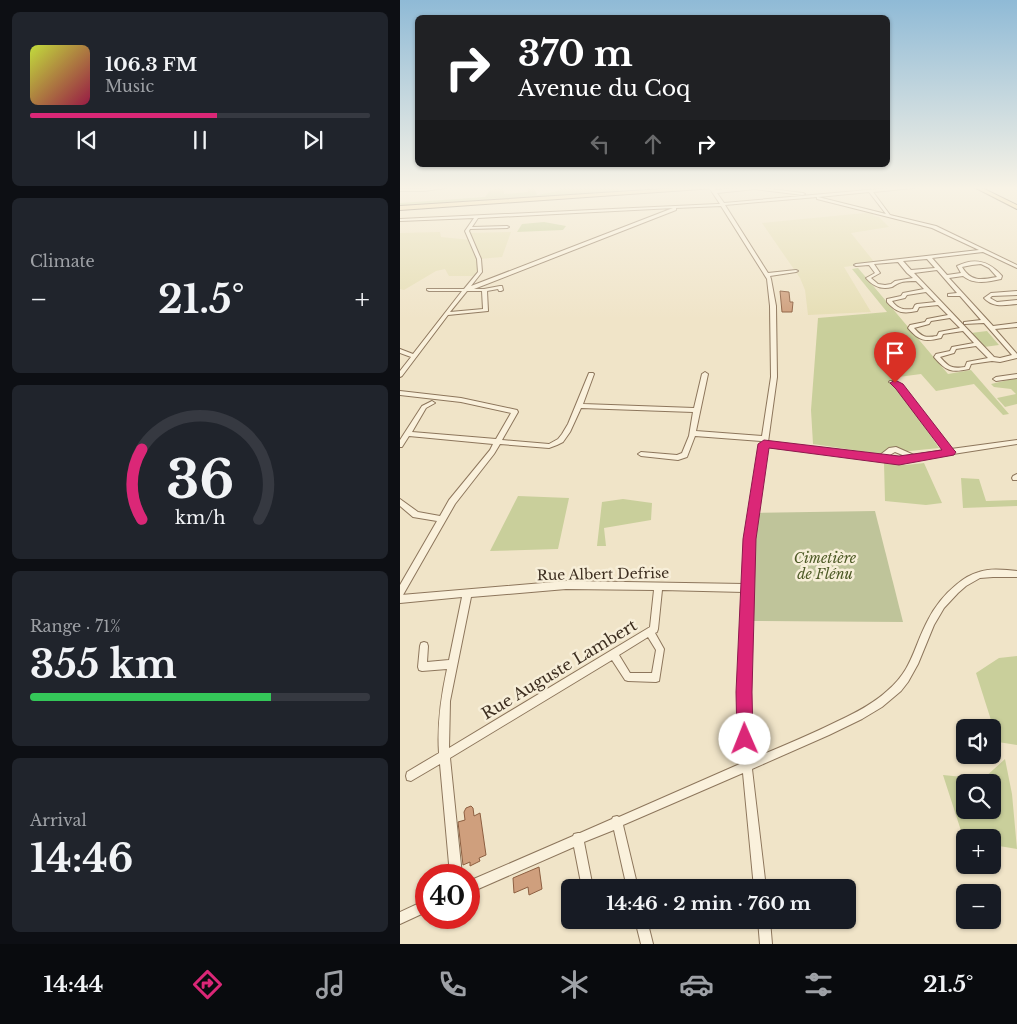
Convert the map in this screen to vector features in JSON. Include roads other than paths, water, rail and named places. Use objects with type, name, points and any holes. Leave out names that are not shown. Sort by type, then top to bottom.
[{"type":"street","points":[[400,375],[446,314],[478,276],[480,270],[479,259],[467,231]]},
{"type":"street","points":[[466,290],[618,231]]},
{"type":"street","points":[[738,231],[766,275],[771,287],[773,306],[774,377],[753,512],[747,588],[744,692],[747,767],[759,879]]},
{"type":"street","points":[[944,231],[1017,267]]},
{"type":"street","points":[[930,259],[984,251]]},
{"type":"street","points":[[856,265],[990,254]]},
{"type":"street","points":[[930,259],[1016,356],[1014,358],[969,363],[967,368],[952,370],[947,369],[936,356],[952,352],[954,348],[978,344]]},
{"type":"street","points":[[900,262],[992,359]]},
{"type":"street","points":[[984,263],[989,264],[1000,276],[998,278],[976,281],[969,279],[964,274],[959,266],[984,263]]},
{"type":"street","points":[[870,264],[878,273],[868,278],[880,288],[893,285],[895,282],[916,279]]},
{"type":"street","points":[[909,272],[938,269]]},
{"type":"street","points":[[766,275],[796,271]]},
{"type":"street","points":[[946,277],[964,274]]},
{"type":"street","points":[[429,290],[484,290],[500,287],[501,290]]},
{"type":"street","points":[[446,314],[486,310],[484,290]]},
{"type":"street","points":[[927,290],[905,294],[903,297],[889,301],[897,311],[901,312],[915,310],[917,306],[939,303]]},
{"type":"street","points":[[1017,293],[990,295],[988,298],[996,304],[1017,302]]},
{"type":"street","points":[[950,295],[961,294]]},
{"type":"street","points":[[951,316],[929,320],[927,323],[912,326],[911,328],[920,338],[925,340],[939,337],[941,333],[964,329]]},
{"type":"street","points":[[966,323],[985,321]]},
{"type":"street","points":[[992,328],[1017,325]]},
{"type":"street","points":[[400,351],[414,356]]},
{"type":"street","points":[[407,434],[549,446],[557,444],[562,440],[579,406],[591,374]]},
{"type":"street","points":[[641,454],[682,457],[686,452],[705,374]]},
{"type":"street","points":[[996,379],[1017,376]]},
{"type":"street","points":[[892,382],[900,386],[950,452]]},
{"type":"street","points":[[400,393],[461,400],[515,412],[492,452],[452,502],[400,592]]},
{"type":"street","points":[[400,445],[424,407],[432,403]]},
{"type":"street","points":[[579,406],[697,410]]},
{"type":"street","points":[[692,433],[764,441],[894,460],[903,455]]},
{"type":"street","points":[[880,458],[896,449],[903,455],[917,458],[1017,442]]},
{"type":"street","points":[[889,453],[894,460]]},
{"type":"street","points":[[400,502],[416,515],[442,519]]},
{"type":"street","points":[[480,882],[617,821],[826,732],[876,705],[904,681],[915,663],[937,610],[966,582],[985,574],[1017,574]]},
{"type":"street","name":"Rue Albert Defrise","points":[[400,600],[566,585],[747,588]]},
{"type":"street","name":"Rue Auguste Lambert","points":[[411,776],[444,758],[654,629],[658,586]]},
{"type":"street","points":[[455,864],[444,758],[445,701],[467,594]]},
{"type":"street","points":[[613,654],[628,677],[656,678],[660,649],[649,632]]},
{"type":"street","points":[[424,646],[422,667],[452,664]]},
{"type":"street","points":[[617,821],[630,879]]},
{"type":"street","points":[[578,838],[586,879]]},
{"type":"street","points":[[400,918],[415,911]]},
{"type":"street","points":[[644,929],[648,944]]},
{"type":"street","points":[[765,929],[766,944]]},
{"type":"park label","name":"Cimetière de Flénu","points":[[825,566]]}]
